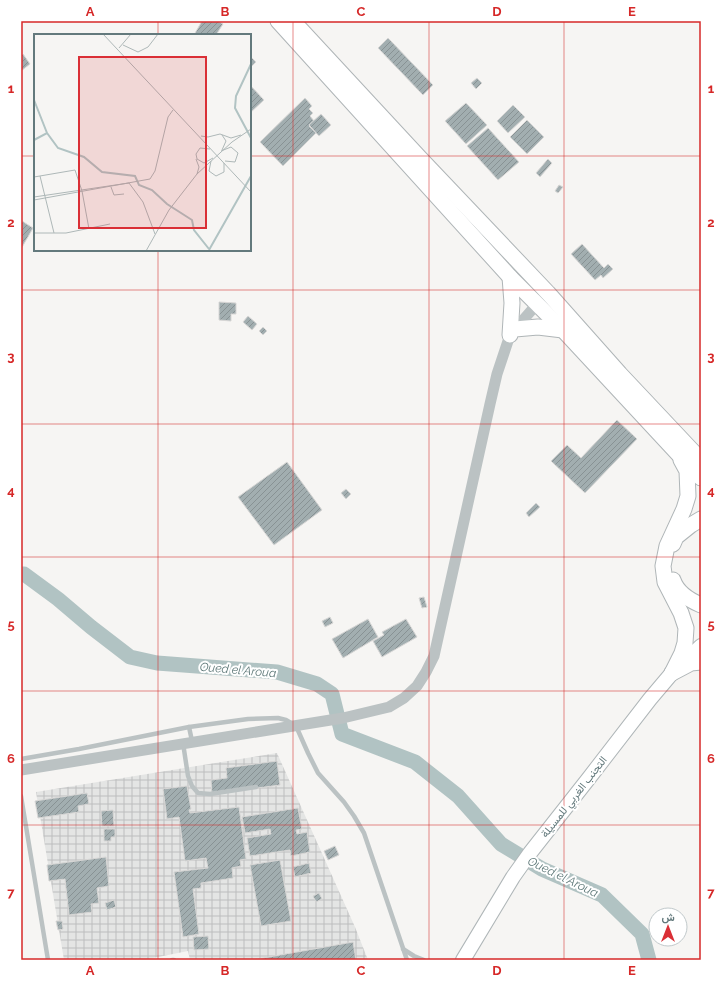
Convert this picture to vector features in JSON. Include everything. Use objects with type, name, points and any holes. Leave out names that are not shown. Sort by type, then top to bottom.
[{"type":"highway","points":[[278,21],[510,277],[694,456]]},
{"type":"highway","points":[[293,21],[418,157],[548,293],[694,456],[701,478]]},
{"type":"highway","points":[[510,277],[512,332],[538,327],[563,330]]},
{"type":"highway","points":[[672,673],[682,653],[685,643],[686,628],[681,613],[665,582],[662,566],[667,546],[684,509],[688,496],[687,471],[694,456]]},
{"type":"highway","points":[[701,520],[691,525],[676,537],[669,554],[668,567],[674,583],[683,595],[701,605]]},
{"type":"highway","points":[[672,673],[691,663],[701,662]]},
{"type":"main road","name":"التجنب الغربي للمسيلة","points":[[463,960],[530,853],[650,699],[672,673],[701,646]]},
{"type":"street","points":[[21,770],[343,718],[389,707],[404,698],[417,686],[434,656],[496,381],[512,332],[548,293]]},
{"type":"lane","points":[[21,758],[79,749],[189,727],[248,719],[278,718],[286,720],[296,726],[318,773],[344,802],[364,833],[407,960]]},
{"type":"lane","points":[[189,727],[188,776],[192,786],[198,793],[210,794],[256,787]]},
{"type":"lane","points":[[133,739],[136,751]]},
{"type":"lane","points":[[21,796],[48,960]]},
{"type":"lane","points":[[403,949],[424,960]]},
{"type":"shaded area","points":[[277,753],[355,927],[368,960],[190,960],[188,951],[143,960],[64,960],[36,792]]},
{"type":"building","points":[[202,21],[218,21],[223,24],[217,34],[195,34]]},
{"type":"building","points":[[388,38],[433,85],[423,95],[378,48]]},
{"type":"building","points":[[23,54],[30,64],[21,71],[21,56]]},
{"type":"building","points":[[251,57],[256,62],[251,67]]},
{"type":"building","points":[[477,78],[482,83],[476,89],[471,83]]},
{"type":"building","points":[[251,86],[264,100],[251,112]]},
{"type":"building","points":[[305,98],[312,106],[309,109],[313,113],[310,116],[314,121],[309,126],[316,133],[283,166],[260,142]]},
{"type":"building","points":[[466,103],[487,125],[466,144],[445,121]]},
{"type":"building","points":[[513,105],[525,117],[508,133],[497,121]]},
{"type":"building","points":[[321,114],[331,125],[319,136],[309,125]]},
{"type":"building","points":[[527,120],[544,137],[527,154],[510,137]]},
{"type":"building","points":[[488,128],[519,162],[498,180],[467,146]]},
{"type":"building","points":[[548,159],[552,163],[540,177],[536,173]]},
{"type":"building","points":[[559,185],[563,187],[558,193],[555,191]]},
{"type":"building","points":[[22,221],[33,228],[21,249],[21,223]]},
{"type":"building","points":[[582,244],[604,268],[608,264],[613,269],[603,278],[601,275],[595,280],[571,254]]},
{"type":"building","points":[[219,302],[236,303],[236,314],[231,314],[231,321],[219,320]]},
{"type":"building","points":[[248,316],[257,324],[252,330],[243,322]]},
{"type":"building","points":[[263,327],[267,331],[263,335],[259,331]]},
{"type":"building","points":[[617,420],[637,439],[585,493],[551,461],[567,445],[581,458]]},
{"type":"building","points":[[287,462],[322,510],[274,545],[238,497]]},
{"type":"building","points":[[346,489],[351,494],[346,499],[341,493]]},
{"type":"building","points":[[536,503],[540,507],[529,517],[526,513]]},
{"type":"building","points":[[424,597],[427,607],[422,608],[419,598]]},
{"type":"building","points":[[330,617],[333,623],[325,627],[322,621]]},
{"type":"building","points":[[368,619],[378,637],[343,658],[332,639]]},
{"type":"building","points":[[406,619],[417,637],[382,657],[373,641],[384,635],[382,632]]},
{"type":"building","points":[[277,761],[280,785],[212,794],[211,780],[227,778],[226,768]]},
{"type":"building","points":[[187,786],[191,809],[189,810],[190,813],[239,807],[246,859],[240,860],[241,866],[232,868],[233,878],[201,883],[201,888],[193,889],[199,934],[183,937],[174,872],[208,868],[206,858],[185,861],[179,817],[167,819],[163,789]]},
{"type":"building","points":[[87,793],[89,804],[78,806],[79,812],[38,818],[35,801]]},
{"type":"building","points":[[298,808],[302,829],[296,830],[297,834],[307,832],[310,852],[291,856],[290,850],[250,856],[247,838],[271,834],[270,829],[245,833],[242,817]]},
{"type":"building","points":[[113,810],[114,826],[102,826],[101,811]]},
{"type":"building","points":[[104,829],[115,829],[115,837],[111,837],[111,841],[104,841]]},
{"type":"building","points":[[335,846],[339,855],[328,860],[324,851]]},
{"type":"building","points":[[106,857],[109,886],[97,888],[99,903],[91,904],[92,912],[69,915],[65,879],[49,881],[47,865]]},
{"type":"building","points":[[280,860],[291,921],[261,926],[250,865]]},
{"type":"building","points":[[309,863],[311,873],[295,877],[293,867]]},
{"type":"building","points":[[319,893],[322,899],[316,902],[313,896]]},
{"type":"building","points":[[114,900],[116,907],[107,910],[105,903]]},
{"type":"building","points":[[56,921],[62,921],[63,929],[58,930]]},
{"type":"building","points":[[208,936],[209,949],[194,950],[193,937]]},
{"type":"building","points":[[353,942],[356,960],[252,960]]},
{"type":"waterway","name":"Oued el Aroua","points":[[21,574],[24,574],[58,599],[130,657],[157,663],[277,672],[317,684],[332,694],[342,734],[415,762],[458,796],[501,844],[542,869],[602,895],[642,934],[649,960]]}]
